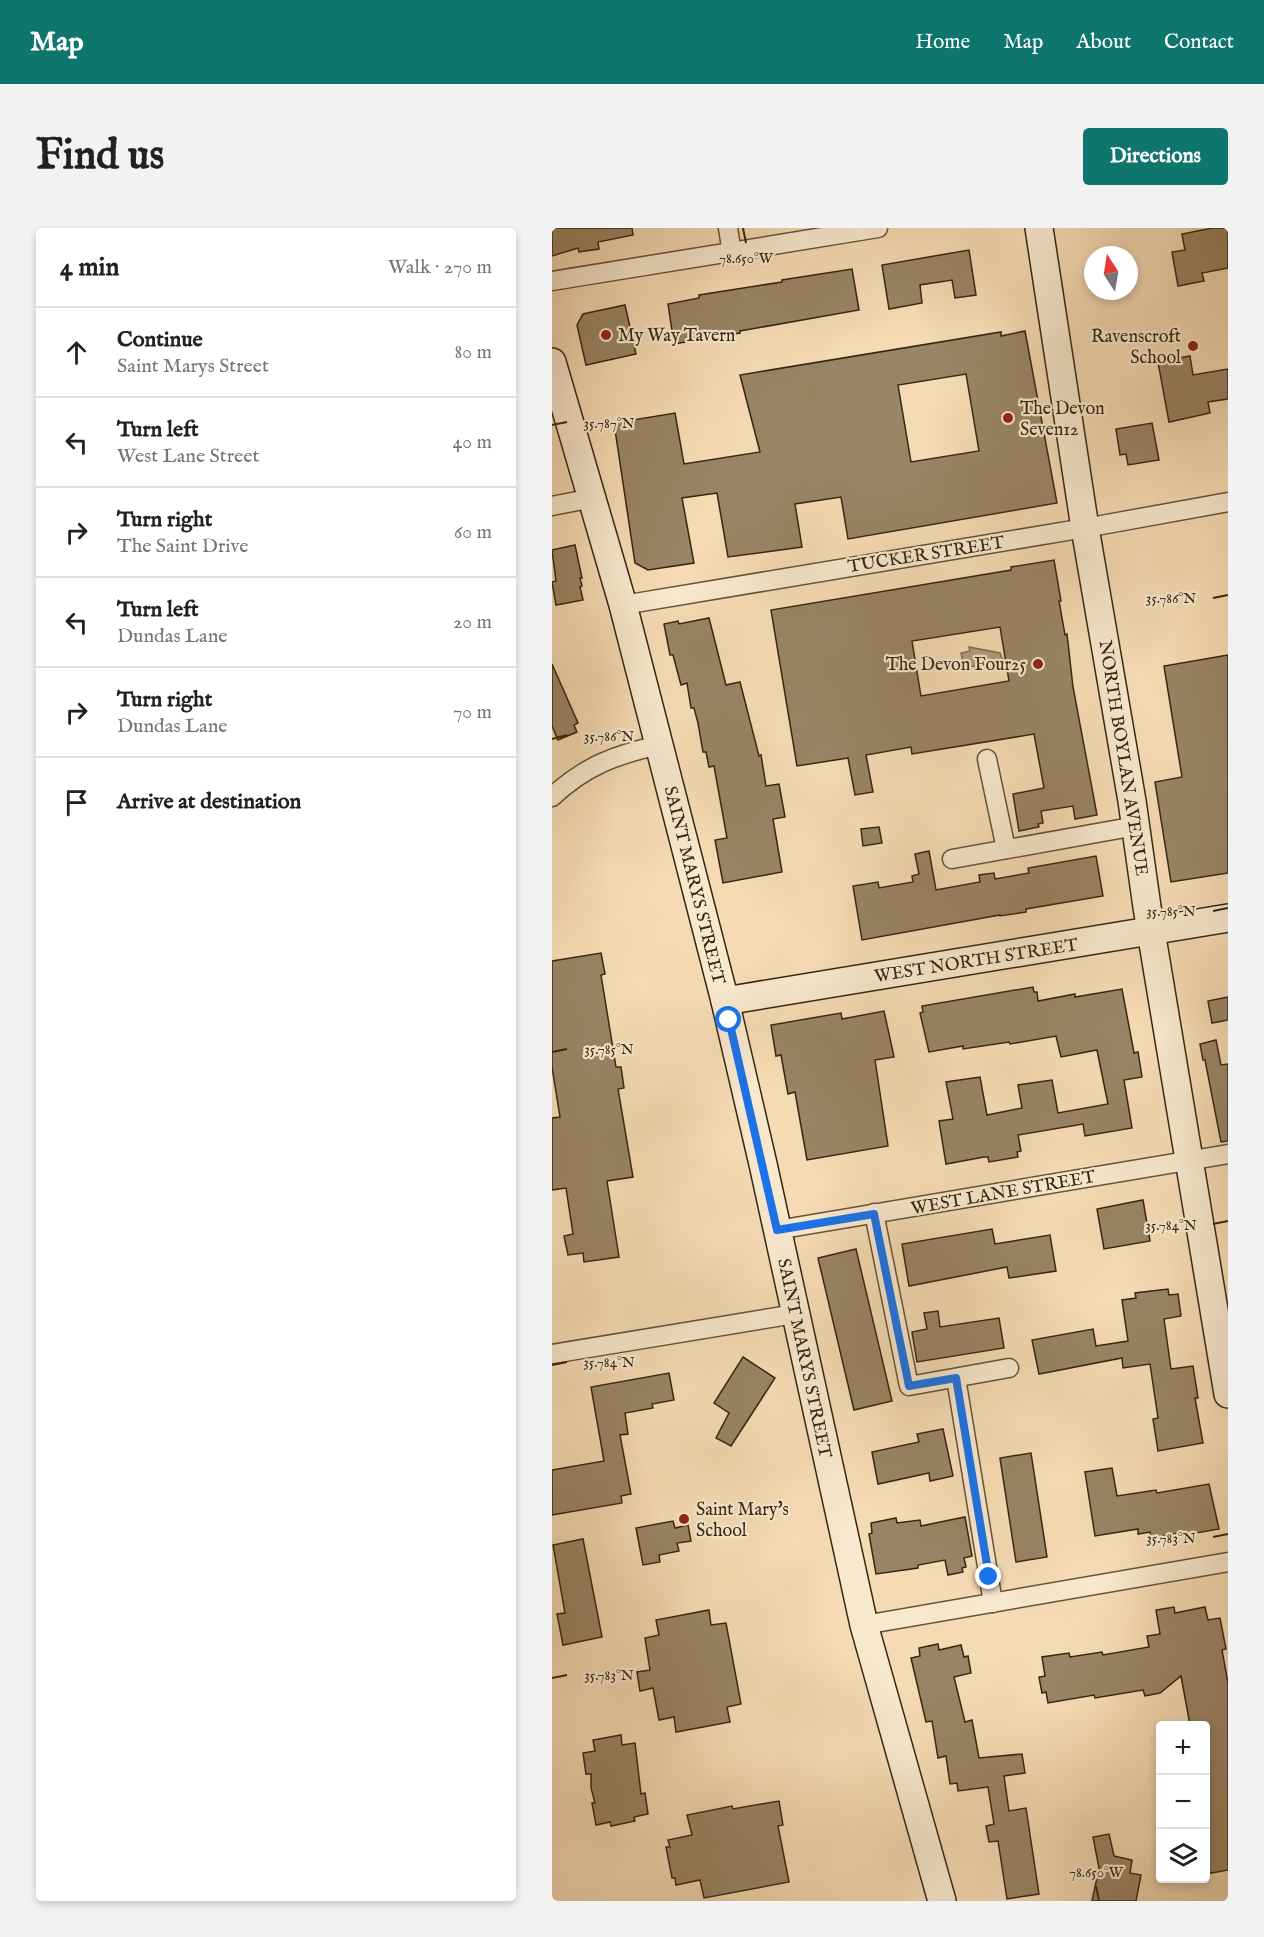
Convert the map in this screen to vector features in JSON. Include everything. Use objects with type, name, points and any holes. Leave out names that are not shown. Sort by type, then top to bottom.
[{"type":"street","points":[[729,228],[732,253]]},
{"type":"street","points":[[552,281],[878,228]]},
{"type":"street","name":"NORTH BOYLAN AVENUE","points":[[1039,228],[1085,528],[1228,1394]]},
{"type":"street","name":"SAINT MARYS STREET","points":[[552,362],[623,605],[725,1001],[864,1625],[942,1901]]},
{"type":"street","points":[[552,506],[593,498]]},
{"type":"street","name":"TUCKER STREET","points":[[623,605],[1228,502]]},
{"type":"street","points":[[552,797],[582,772],[599,763],[659,745]]},
{"type":"street","points":[[987,759],[1006,849]]},
{"type":"street","points":[[952,859],[1136,826]]},
{"type":"street","name":"WEST NORTH STREET","points":[[725,1001],[1228,918]]},
{"type":"street","name":"WEST LANE STREET","points":[[777,1230],[1228,1154]]},
{"type":"street","points":[[874,1214],[909,1386],[1009,1368]]},
{"type":"street","points":[[552,1354],[795,1314]]},
{"type":"street","points":[[956,1378],[993,1603]]},
{"type":"street","points":[[864,1625],[1228,1562]]},
{"type":"shaded area","points":[[969,647],[1000,653],[1003,661],[964,668],[961,653],[970,651]]},
{"type":"building","points":[[552,228],[632,228],[633,235],[598,242],[599,249],[579,252],[578,248],[552,256]]},
{"type":"building","points":[[1213,228],[1228,228],[1228,268],[1202,273],[1204,281],[1178,286],[1172,252],[1185,250],[1182,234]]},
{"type":"building","points":[[969,250],[976,295],[955,298],[952,280],[920,285],[922,303],[889,309],[882,265]]},
{"type":"building","points":[[852,269],[859,310],[674,344],[668,304],[699,298],[699,295]]},
{"type":"building","points":[[625,305],[636,354],[586,365],[577,325],[583,314]]},
{"type":"building","name":"The Devon Seven12","points":[[1025,331],[1057,503],[848,539],[841,497],[795,504],[802,547],[728,557],[717,493],[682,498],[694,563],[648,570],[635,563],[614,423],[675,413],[684,464],[760,452],[740,375],[1001,332],[1001,336]],"holes":[[[966,374],[979,451],[911,462],[898,385]]]},
{"type":"building","points":[[1190,356],[1193,375],[1228,369],[1228,399],[1208,402],[1210,413],[1169,422],[1158,362]]},
{"type":"building","points":[[1152,423],[1159,460],[1128,465],[1126,454],[1120,455],[1116,429]]},
{"type":"building","points":[[575,545],[582,578],[580,578],[582,586],[580,587],[583,600],[556,605],[552,582],[556,581],[552,550]]},
{"type":"building","name":"The Devon Four25","points":[[1054,560],[1065,635],[1067,634],[1073,687],[1097,815],[1075,819],[1073,806],[1041,811],[1043,823],[1038,824],[1039,827],[1019,831],[1013,794],[1044,788],[1034,734],[912,754],[911,747],[866,755],[873,792],[855,795],[848,758],[797,766],[771,610],[1011,570],[1011,567]],"holes":[[[1000,627],[1009,681],[921,696],[912,641]]]},
{"type":"building","points":[[709,618],[726,685],[740,682],[759,756],[761,755],[766,786],[779,784],[785,817],[773,819],[782,872],[723,883],[715,840],[727,838],[714,766],[709,767],[706,752],[703,752],[687,683],[681,685],[673,655],[670,655],[664,624],[678,621],[679,624]]},
{"type":"building","points":[[1228,655],[1228,873],[1171,882],[1155,782],[1182,777],[1164,666]]},
{"type":"building","points":[[552,664],[578,723],[574,725],[577,732],[558,740],[552,726]]},
{"type":"building","points":[[879,827],[882,843],[863,846],[861,829]]},
{"type":"building","points":[[929,851],[936,890],[980,882],[979,875],[994,873],[995,879],[1029,873],[1028,868],[1096,856],[1103,896],[1026,909],[1026,912],[862,940],[853,886],[878,882],[879,888],[913,882],[912,876],[919,874],[915,854]]},
{"type":"building","points":[[601,953],[605,974],[601,975],[616,1067],[621,1067],[624,1088],[618,1089],[633,1177],[607,1181],[619,1257],[584,1262],[583,1253],[568,1255],[564,1236],[573,1234],[566,1188],[552,1190],[552,1118],[560,1117],[552,1067],[552,961]]},
{"type":"building","points":[[1033,987],[1034,992],[1037,992],[1038,1001],[1122,989],[1134,1053],[1138,1052],[1142,1077],[1124,1080],[1132,1128],[1085,1136],[1083,1124],[1018,1135],[1021,1151],[1017,1152],[1018,1157],[989,1162],[988,1157],[984,1157],[946,1164],[939,1121],[953,1119],[946,1082],[980,1077],[987,1115],[1022,1108],[1018,1085],[1052,1080],[1058,1113],[1108,1104],[1097,1050],[1061,1057],[1056,1036],[1010,1044],[1009,1042],[963,1049],[963,1046],[929,1052],[920,1013],[923,1012],[922,1006]]},
{"type":"building","points":[[1228,997],[1228,1020],[1212,1023],[1208,1001]]},
{"type":"building","points":[[884,1011],[894,1057],[875,1060],[888,1146],[807,1160],[795,1092],[788,1094],[781,1055],[776,1056],[771,1025],[841,1013],[842,1019]]},
{"type":"building","points":[[1216,1040],[1221,1065],[1228,1064],[1228,1141],[1221,1142],[1200,1044]]},
{"type":"building","points":[[1143,1200],[1150,1241],[1104,1249],[1097,1209]]},
{"type":"building","points":[[992,1229],[995,1244],[1050,1235],[1056,1271],[1009,1278],[1007,1267],[909,1286],[902,1244]]},
{"type":"building","points":[[856,1249],[892,1401],[854,1410],[818,1258]]},
{"type":"building","points":[[1168,1289],[1169,1295],[1178,1294],[1181,1316],[1164,1319],[1171,1369],[1193,1366],[1198,1398],[1195,1398],[1203,1443],[1158,1451],[1153,1419],[1158,1418],[1150,1364],[1123,1368],[1122,1358],[1039,1374],[1032,1340],[1093,1329],[1096,1346],[1128,1341],[1122,1300],[1136,1298],[1135,1293]]},
{"type":"building","points":[[938,1311],[940,1327],[999,1318],[1004,1348],[917,1362],[912,1332],[927,1329],[924,1313]]},
{"type":"building","points":[[743,1357],[775,1378],[731,1446],[716,1438],[729,1413],[714,1403]]},
{"type":"building","points":[[669,1373],[674,1400],[652,1404],[653,1408],[625,1413],[628,1434],[620,1435],[631,1494],[621,1496],[622,1503],[552,1515],[552,1470],[604,1461],[591,1387]]},
{"type":"building","points":[[943,1429],[953,1476],[930,1481],[929,1473],[878,1484],[872,1452],[919,1442],[917,1434]]},
{"type":"building","points":[[1031,1453],[1047,1557],[1016,1562],[1000,1458]]},
{"type":"building","points":[[1112,1468],[1117,1496],[1156,1490],[1157,1493],[1209,1484],[1219,1529],[1151,1538],[1150,1532],[1138,1534],[1138,1529],[1095,1536],[1085,1472]]},
{"type":"building","points":[[965,1517],[972,1556],[964,1558],[966,1567],[962,1568],[963,1572],[948,1575],[945,1560],[918,1565],[918,1568],[876,1574],[869,1534],[872,1533],[871,1523],[896,1518],[897,1523],[920,1520],[921,1526]]},
{"type":"building","points":[[673,1521],[675,1528],[688,1525],[691,1541],[677,1543],[679,1551],[659,1555],[660,1562],[643,1565],[636,1528]]},
{"type":"building","points":[[583,1539],[602,1637],[563,1645],[557,1614],[565,1613],[553,1545]]},
{"type":"building","points":[[1174,1607],[1175,1613],[1205,1607],[1208,1620],[1220,1618],[1226,1649],[1222,1650],[1228,1683],[1228,1870],[1210,1873],[1210,1721],[1189,1721],[1181,1676],[1160,1693],[1145,1696],[1143,1690],[1048,1703],[1046,1692],[1042,1693],[1039,1677],[1045,1676],[1042,1657],[1069,1653],[1070,1657],[1102,1652],[1103,1655],[1149,1647],[1147,1636],[1160,1634],[1156,1610]]},
{"type":"building","points":[[709,1610],[711,1625],[726,1623],[741,1704],[727,1707],[730,1722],[676,1732],[674,1717],[659,1720],[653,1688],[640,1691],[637,1672],[650,1670],[645,1638],[659,1635],[656,1620]]},
{"type":"building","points":[[938,1644],[939,1650],[961,1645],[964,1657],[968,1656],[971,1673],[954,1677],[965,1722],[972,1720],[979,1758],[1022,1754],[1025,1773],[1004,1776],[1009,1811],[1026,1808],[1039,1894],[1007,1899],[998,1841],[989,1842],[986,1826],[994,1824],[988,1787],[958,1791],[957,1783],[950,1784],[946,1756],[938,1758],[932,1721],[926,1722],[911,1658],[920,1656],[919,1648]]},
{"type":"building","points":[[621,1735],[622,1745],[635,1743],[641,1794],[645,1793],[648,1814],[634,1817],[635,1821],[611,1826],[610,1822],[596,1825],[592,1803],[595,1803],[591,1788],[591,1774],[586,1774],[583,1753],[595,1751],[593,1740]]},
{"type":"building","points":[[779,1801],[783,1825],[778,1826],[789,1882],[704,1898],[700,1880],[676,1885],[675,1878],[672,1878],[666,1847],[670,1847],[668,1840],[692,1835],[687,1815],[732,1806],[733,1809]]},
{"type":"building","points":[[1109,1834],[1114,1856],[1132,1860],[1130,1873],[1141,1875],[1136,1901],[1092,1901],[1099,1868],[1093,1837]]},
{"type":"place","name":"My Way Tavern","points":[[606,335]]},
{"type":"place","name":"Ravenscroft School","points":[[1193,346]]},
{"type":"place","name":"The Devon Seven12","points":[[1008,418]]},
{"type":"place","name":"The Devon Four25","points":[[1038,664]]},
{"type":"place","name":"Saint Mary's School","points":[[684,1519]]},
{"type":"route","points":[[729,1020],[777,1230],[874,1214],[909,1386],[956,1378],[989,1577]]}]
